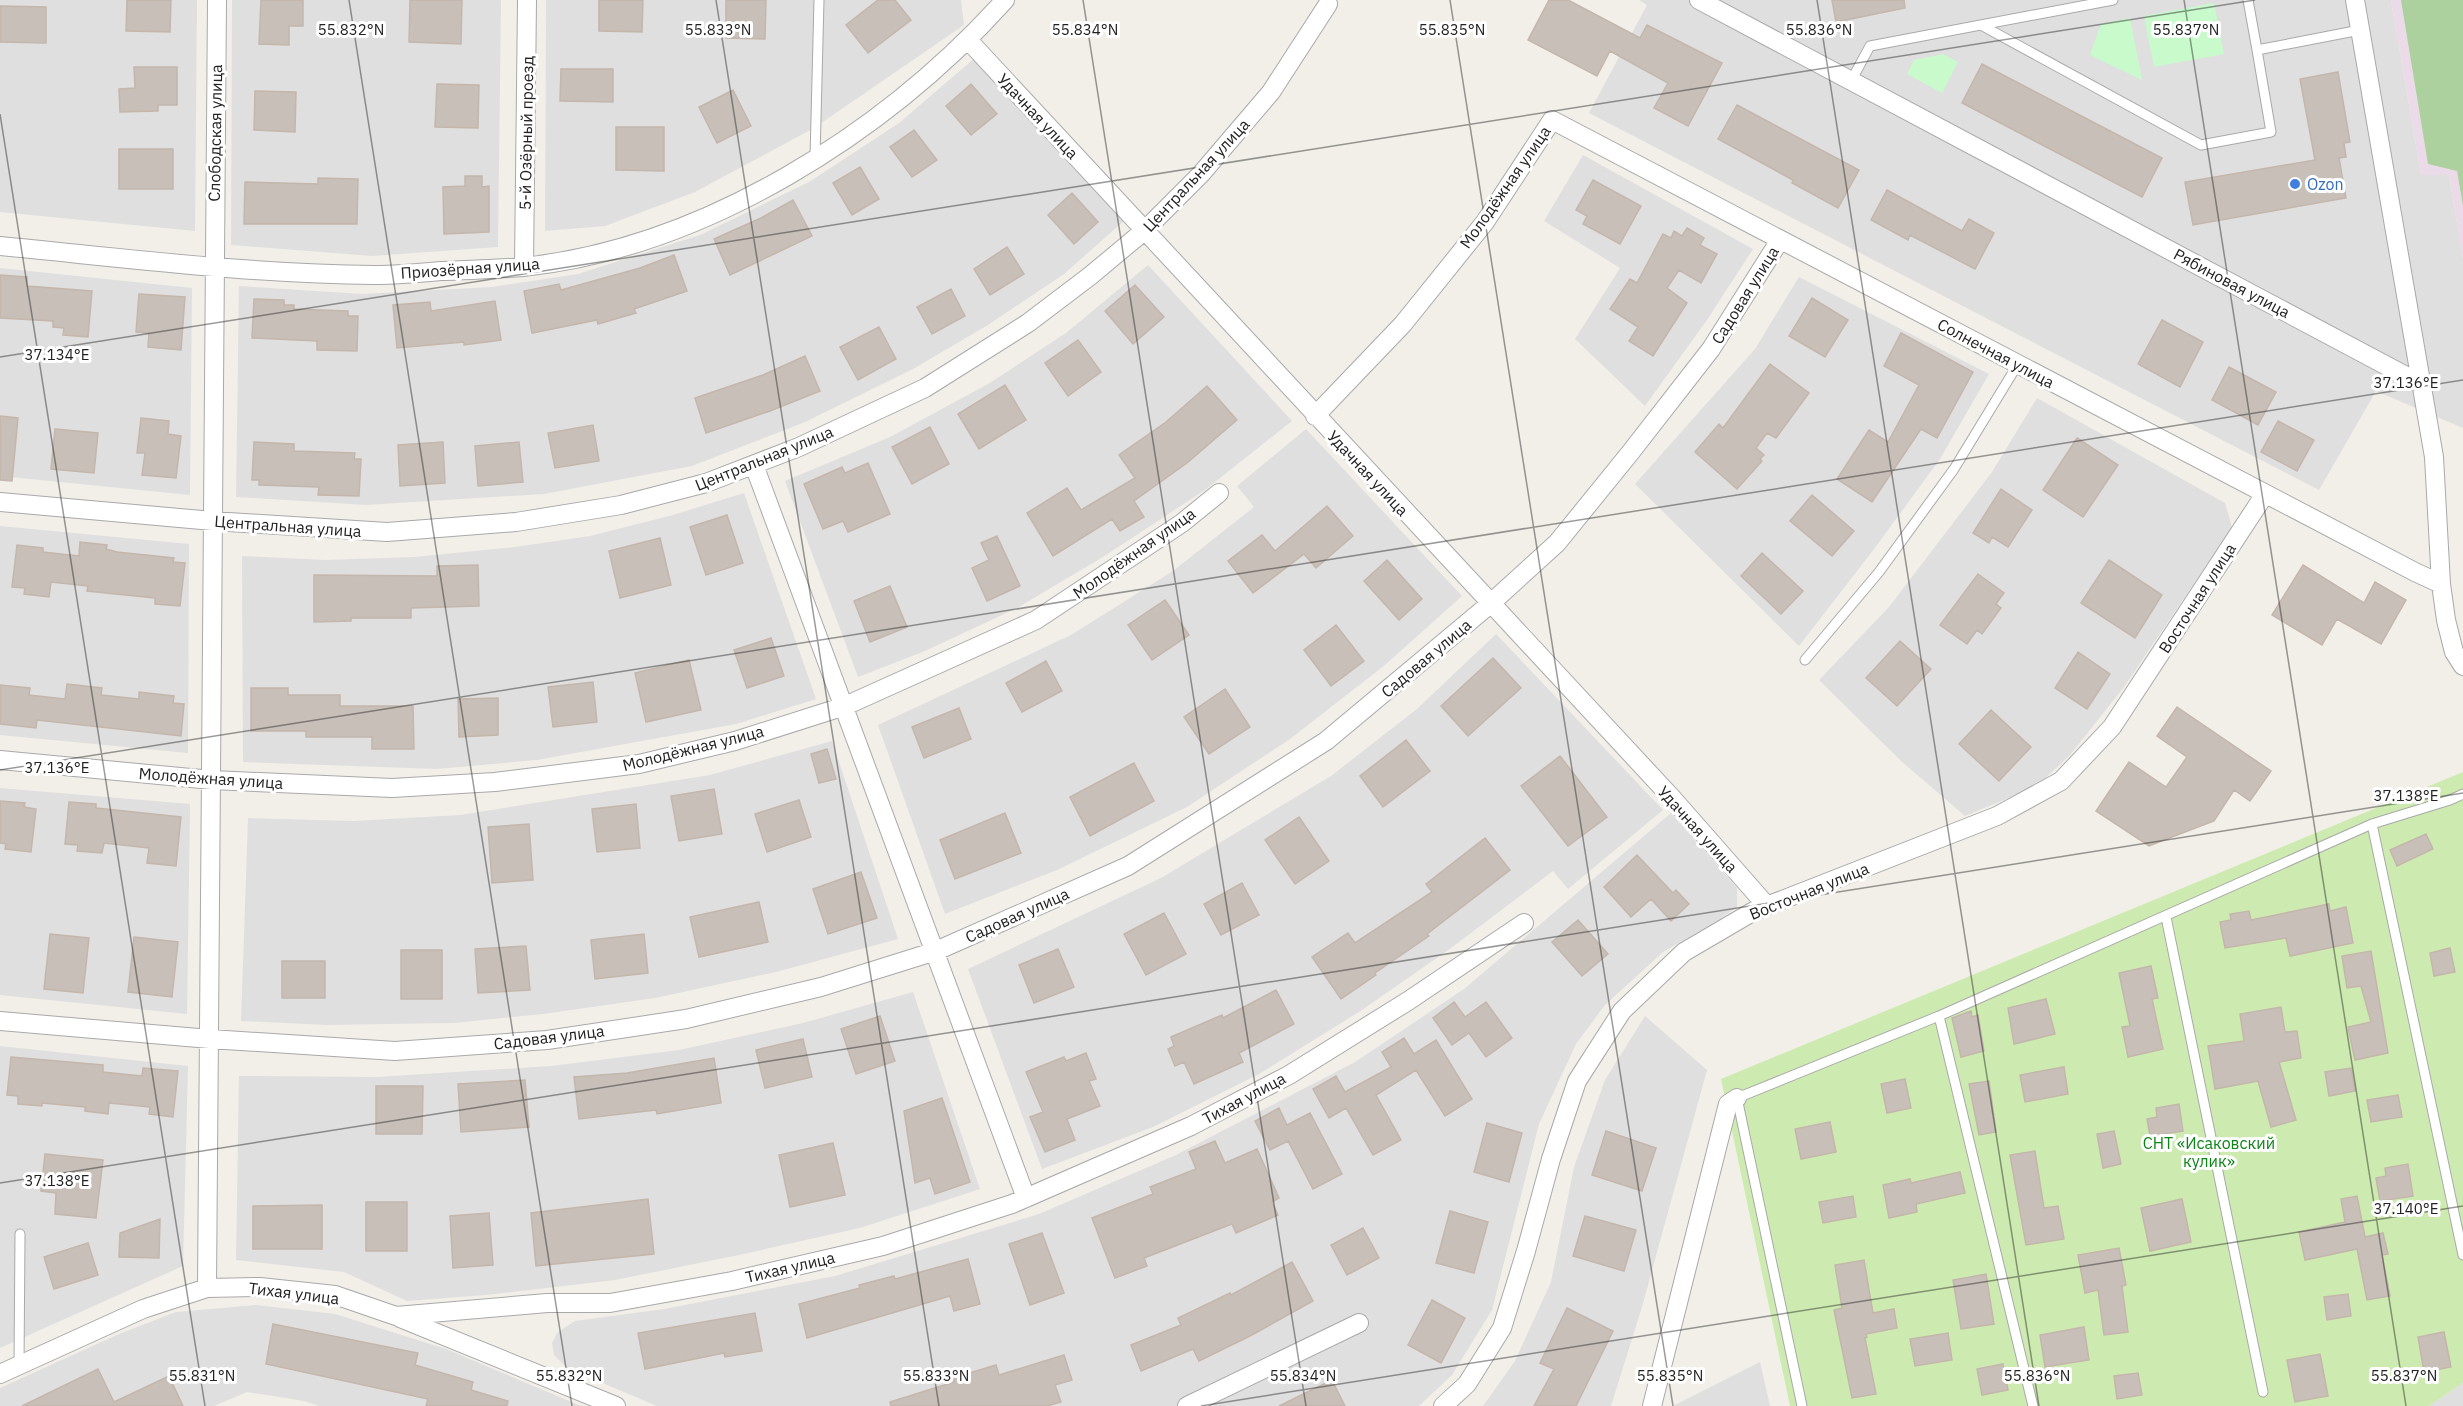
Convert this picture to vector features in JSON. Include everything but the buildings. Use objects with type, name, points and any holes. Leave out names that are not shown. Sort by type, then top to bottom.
[{"type":"street","name":"Слободская улица","points":[[207,1288],[217,0]]},
{"type":"street","name":"5-й Озёрный проезд","points":[[524,267],[527,0]]},
{"type":"street","name":"Рябиновая улица","points":[[1699,0],[2421,384]]},
{"type":"street","points":[[2355,0],[2434,457],[2441,584],[2446,620],[2454,652],[2463,666]]},
{"type":"street","name":"Приозёрная улица","points":[[0,246],[214,267],[377,275],[524,267],[588,255],[679,228],[754,192],[815,159],[912,91],[969,40],[993,4]]},
{"type":"street","name":"Центральная улица","points":[[0,502],[213,521],[387,532],[516,522],[621,505],[706,483],[754,465],[799,447],[925,388],[1028,323],[1144,231],[1201,174],[1271,92],[1328,4]]},
{"type":"street","name":"Удачная улица","points":[[969,40],[1315,416],[1665,791],[1767,906]]},
{"type":"street","name":"Солнечная улица","points":[[1552,120],[2441,584]]},
{"type":"street","name":"Молодёжная улица","points":[[1315,416],[1403,324],[1478,232],[1552,120]]},
{"type":"street","name":"Садовая улица","points":[[0,1021],[210,1040],[395,1051],[547,1040],[686,1019],[821,987],[936,951],[1128,866],[1326,741],[1490,604],[1557,543],[1630,453],[1711,349],[1780,240]]},
{"type":"street","points":[[754,465],[1026,1198]]},
{"type":"street","name":"Молодёжная улица","points":[[0,760],[212,780],[392,788],[495,783],[639,764],[735,741],[845,706],[1036,620],[1182,523],[1219,493]]},
{"type":"street","name":"Восточная улица","points":[[1443,1406],[1467,1384],[1502,1328],[1551,1159],[1577,1081],[1622,1011],[1684,952],[1767,906],[1997,816],[2061,782],[2112,727],[2265,494]]},
{"type":"street","name":"Тихая улица","points":[[0,1374],[143,1309],[207,1288],[260,1287],[335,1295],[396,1316],[547,1303],[610,1303],[732,1281],[883,1246],[1026,1198],[1191,1126],[1289,1075],[1524,923]]},
{"type":"street","points":[[1652,1406],[1728,1104],[1737,1098]]},
{"type":"street","points":[[396,1316],[616,1406]]},
{"type":"street","points":[[1187,1406],[1359,1323]]},
{"type":"lane","points":[[815,159],[819,0]]},
{"type":"lane","points":[[1851,81],[1870,46],[2113,0]]},
{"type":"lane","points":[[1981,25],[2201,144],[2271,132],[2248,0]]},
{"type":"lane","points":[[2257,50],[2360,30]]},
{"type":"lane","points":[[1805,660],[1879,572],[1954,469],[2018,364]]},
{"type":"lane","points":[[1802,1406],[1737,1098],[1939,1016],[2372,824],[2463,794]]},
{"type":"lane","points":[[2372,824],[2463,1255]]},
{"type":"lane","points":[[2166,917],[2263,1392]]},
{"type":"lane","points":[[1939,1016],[2033,1406]]},
{"type":"lane","points":[[19,1365],[20,1234]]},
{"type":"shaded area","points":[[0,0],[197,0],[195,231],[0,212]]},
{"type":"shaded area","points":[[232,0],[501,0],[498,247],[372,256],[231,245]]},
{"type":"shaded area","points":[[546,0],[961,0],[964,25],[814,128],[695,192],[605,226],[545,231]]},
{"type":"shaded area","points":[[1639,0],[2391,0],[2421,175],[2449,175],[2463,258],[2463,428],[2376,391],[2319,490],[1589,113],[1647,5]]},
{"type":"shaded area","points":[[2391,0],[2463,0],[2463,258],[2449,175],[2421,175]]},
{"type":"shaded area","points":[[976,57],[1125,220],[1064,274],[988,325],[913,369],[805,422],[692,466],[544,494],[366,505],[236,497],[239,286],[362,294],[492,287],[578,274],[700,235],[809,182],[899,123]]},
{"type":"shaded area","points":[[1583,155],[1753,249],[1707,320],[1645,406],[1575,339],[1620,268],[1544,221]]},
{"type":"shaded area","points":[[1148,265],[1292,421],[1205,490],[1103,557],[1017,608],[925,651],[858,677],[785,481],[890,437],[988,384],[1066,333]]},
{"type":"shaded area","points":[[0,268],[192,288],[190,495],[0,476]]},
{"type":"shaded area","points":[[1799,277],[1989,374],[1940,459],[1799,646],[1635,484],[1755,349]]},
{"type":"shaded area","points":[[2037,398],[2225,503],[2232,527],[2124,687],[2070,755],[2037,786],[1965,816],[1901,761],[1819,680],[1889,607],[1992,472]]},
{"type":"shaded area","points":[[1306,429],[1462,596],[1385,665],[1290,739],[1187,807],[1057,870],[945,914],[878,725],[1071,635],[1173,571],[1254,507],[1237,486]]},
{"type":"shaded area","points":[[744,493],[816,699],[736,724],[537,760],[437,769],[243,762],[242,556],[325,560],[414,557],[515,547],[590,536],[673,515]]},
{"type":"shaded area","points":[[0,526],[189,544],[188,753],[0,735]]},
{"type":"shaded area","points":[[1496,634],[1663,810],[1568,889],[1553,871],[1451,948],[1362,1010],[1259,1074],[1153,1127],[1042,1169],[968,969],[1161,878],[1331,776],[1417,709]]},
{"type":"shaded area","points":[[832,741],[898,939],[776,972],[655,998],[543,1014],[454,1023],[327,1025],[241,1021],[248,818],[353,821],[460,815],[710,775]]},
{"type":"shaded area","points":[[0,788],[190,804],[187,1014],[0,995]]},
{"type":"shaded area","points":[[1671,813],[1737,888],[1737,907],[1663,952],[1605,1005],[1576,1044],[1539,1124],[1492,1310],[1452,1375],[1419,1406],[657,1406],[567,1368],[554,1355],[552,1343],[557,1333],[575,1321],[664,1309],[835,1276],[1039,1214],[1176,1155],[1355,1062],[1464,989]]},
{"type":"shaded area","points":[[913,992],[980,1189],[860,1228],[739,1255],[615,1280],[486,1295],[407,1301],[344,1272],[236,1260],[239,1076],[377,1077],[551,1066],[679,1050],[803,1023]]},
{"type":"shaded area","points":[[1645,1016],[1707,1070],[1642,1307],[1611,1406],[1483,1406],[1515,1361],[1551,1282],[1574,1167],[1605,1080]]},
{"type":"shaded area","points":[[0,1046],[188,1066],[183,1266],[0,1348]]},
{"type":"shaded area","points":[[256,1305],[335,1314],[446,1349],[581,1406],[319,1406],[304,1401],[247,1392],[214,1406],[0,1406],[0,1388],[119,1334],[176,1312]]},
{"type":"shaded area","points":[[1760,1362],[1770,1406],[1673,1406]]},
{"type":"shaded area","points":[[2463,1383],[2463,1406],[2429,1406]]},
{"type":"green space","points":[[2401,0],[2463,0],[2463,206],[2457,171],[2428,164]]},
{"type":"green space","points":[[2214,3],[2224,54],[2154,67],[2144,16]]},
{"type":"green space","points":[[2130,18],[2142,80],[2090,55],[2101,24]]},
{"type":"green space","points":[[1943,54],[1958,62],[1942,93],[1907,74],[1914,60]]},
{"type":"green space","name":"СНТ «Исаковский кулик»","points":[[2463,772],[2463,1383],[2429,1406],[1790,1406],[1721,1079]]},
{"type":"place","name":"Ozon","points":[[2295,184]]}]
